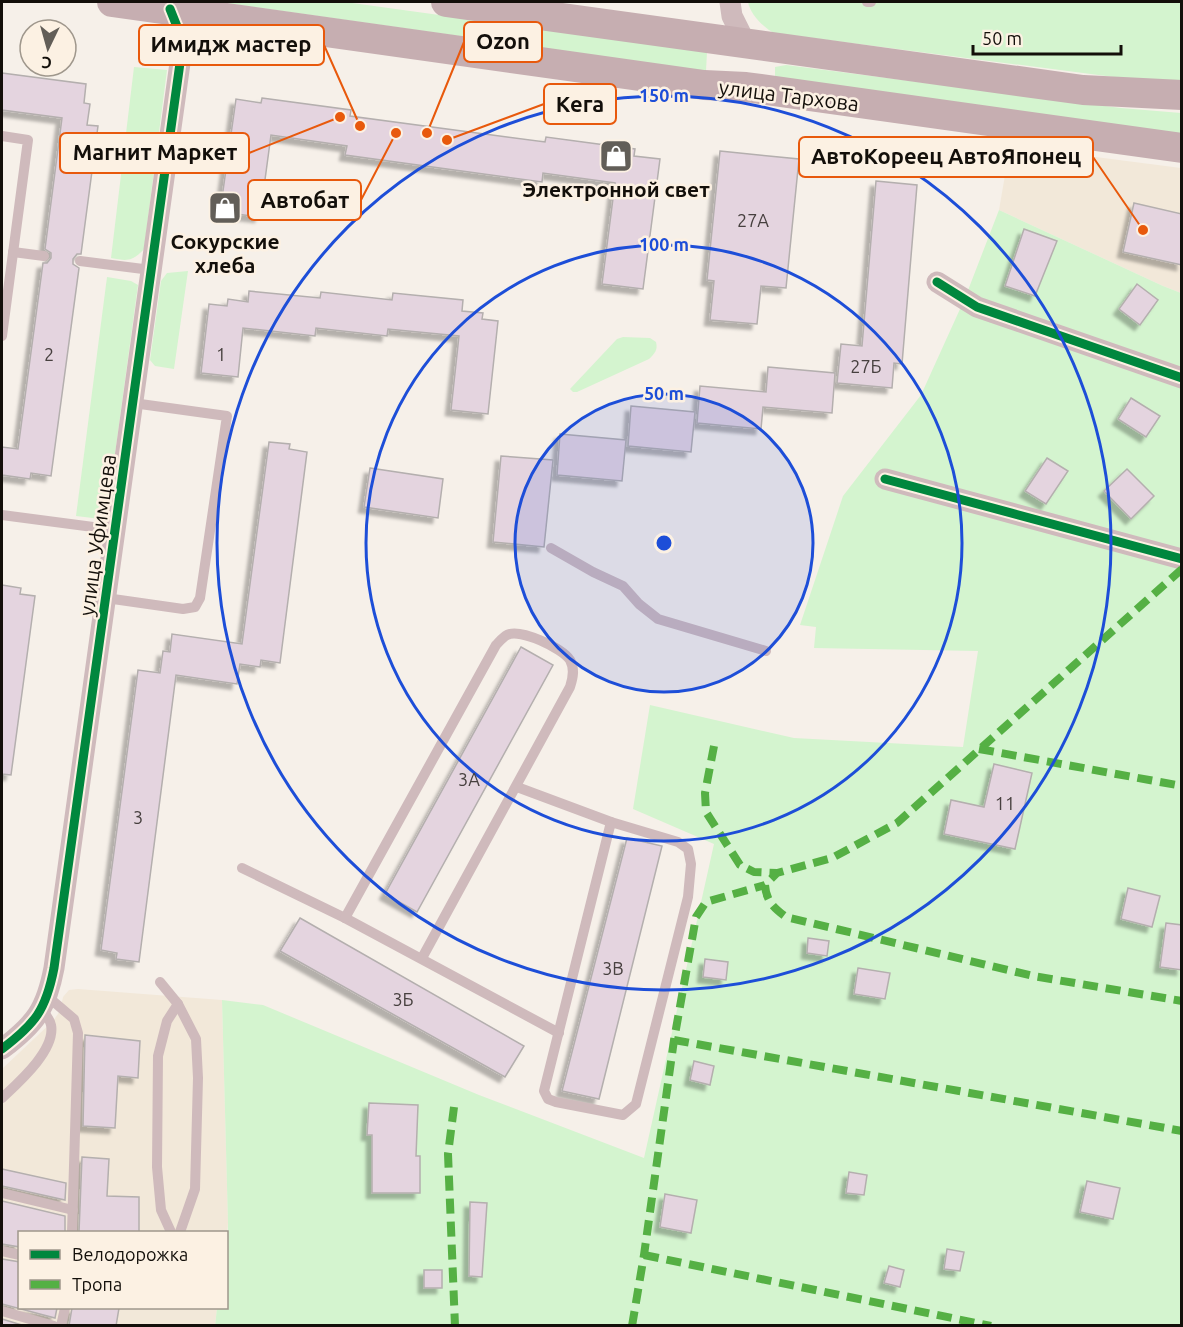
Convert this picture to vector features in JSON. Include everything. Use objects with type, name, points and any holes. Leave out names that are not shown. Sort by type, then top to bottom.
[{"type":"main road","name":"улица Тархова","points":[[112,2],[170,5],[693,84],[746,87],[1182,148]]},
{"type":"main road","name":"улица Тархова","points":[[446,2],[1083,90],[1182,95]]},
{"type":"main road","points":[[746,44],[746,87]]},
{"type":"street","points":[[730,2],[732,16],[746,44]]},
{"type":"street","name":"улица Уфимцева","points":[[2,1049],[27,1030],[44,1002],[54,968],[182,39],[170,5]]},
{"type":"street","points":[[937,282],[977,308],[1182,378]]},
{"type":"street","points":[[885,479],[1182,559]]},
{"type":"lane","points":[[2,136],[28,140],[2,336]]},
{"type":"lane","points":[[13,252],[44,256]]},
{"type":"lane","points":[[80,261],[151,270]]},
{"type":"lane","points":[[106,598],[183,609],[195,607],[200,598],[227,416],[133,403]]},
{"type":"lane","points":[[2,515],[116,530]]},
{"type":"lane","points":[[551,548],[593,573],[623,586],[639,604],[658,619],[765,651]]},
{"type":"lane","points":[[345,918],[496,645],[507,635],[520,633],[552,646],[569,659],[574,673],[570,687],[422,958]]},
{"type":"lane","points":[[517,787],[611,822],[678,842],[688,849],[691,864],[688,897],[636,1104],[624,1115],[610,1114],[548,1099],[544,1091],[611,822]]},
{"type":"lane","points":[[242,868],[422,958],[559,1033]]},
{"type":"lane","points":[[160,982],[178,1004],[196,1039],[198,1078],[195,1189],[181,1231]]},
{"type":"lane","points":[[2,1098],[43,1055],[52,1032],[44,1002]]},
{"type":"lane","points":[[44,1002],[74,1019],[78,1033],[72,1231]]},
{"type":"lane","points":[[170,1231],[161,1210],[157,1167],[158,1056],[167,1021],[178,1004]]},
{"type":"lane","points":[[2,1193],[73,1210]]},
{"type":"lane","points":[[2,1251],[18,1255]]},
{"type":"lane","points":[[61,1326],[64,1309]]},
{"type":"lane","points":[[2,1311],[54,1326]]},
{"type":"shaded area","points":[[1010,146],[1181,168],[1181,293],[999,210]]},
{"type":"shaded area","points":[[69,990],[222,1000],[227,1231],[18,1231],[18,1309],[217,1309],[215,1325],[2,1325],[2,1069],[53,1021],[60,1011],[63,997]]},
{"type":"green space","points":[[218,2],[345,2],[707,52],[706,71]]},
{"type":"green space","points":[[748,2],[1181,2],[1181,83],[1152,82],[774,33],[758,20]]},
{"type":"green space","points":[[786,65],[1121,108],[1181,113],[1181,137],[775,77],[775,67]]},
{"type":"green space","points":[[134,67],[167,70],[144,249],[129,260],[121,260],[111,258]]},
{"type":"green space","points":[[999,210],[1181,293],[1181,1325],[215,1326],[217,1309],[228,1309],[222,1000],[263,1005],[479,1095],[644,1158],[714,844],[633,809],[650,705],[794,738],[963,747],[978,651],[814,648],[816,627],[800,625],[843,496],[921,395],[965,298]]},
{"type":"green space","points":[[188,271],[174,369],[155,366],[150,360],[161,281],[167,273]]},
{"type":"green space","points":[[107,277],[131,281],[138,285],[107,513],[101,519],[76,516]]},
{"type":"green space","points":[[623,337],[650,338],[656,342],[657,347],[649,359],[573,392],[570,389],[617,339]]},
{"type":"building","points":[[2,73],[18,75],[18,78],[40,78],[86,84],[84,103],[90,104],[87,125],[98,126],[81,254],[77,254],[73,259],[73,264],[79,268],[51,476],[31,473],[30,479],[2,475],[2,447],[18,449],[43,263],[47,263],[51,258],[51,253],[45,249],[62,118],[2,110]]},
{"type":"building","points":[[262,98],[351,110],[350,116],[545,142],[546,137],[635,149],[634,156],[660,159],[643,289],[602,284],[615,183],[543,173],[542,182],[345,155],[347,146],[271,135],[260,217],[220,212],[236,99],[261,103]]},
{"type":"building","points":[[720,151],[799,159],[786,288],[761,286],[757,324],[710,320],[714,281],[707,280]]},
{"type":"building","points":[[876,181],[917,185],[902,364],[894,363],[892,388],[837,383],[841,344],[862,346]]},
{"type":"building","points":[[1134,203],[1182,214],[1182,265],[1123,252]]},
{"type":"building","points":[[1024,229],[1057,241],[1035,296],[1005,286]]},
{"type":"building","points":[[1137,284],[1158,300],[1140,325],[1119,309]]},
{"type":"building","points":[[249,291],[320,298],[321,292],[392,300],[393,293],[463,300],[462,311],[483,313],[482,319],[498,321],[488,414],[451,410],[459,336],[388,329],[387,336],[316,328],[315,336],[243,328],[238,377],[201,373],[209,304],[227,306],[228,299],[248,302]]},
{"type":"building","points":[[768,367],[835,373],[832,413],[763,407],[761,429],[697,423],[700,386],[766,392]]},
{"type":"building","points":[[1131,398],[1160,416],[1146,437],[1118,419]]},
{"type":"building","points":[[631,406],[695,412],[691,452],[628,446]]},
{"type":"building","points":[[560,434],[626,440],[622,481],[557,475]]},
{"type":"building","points":[[269,442],[290,444],[289,449],[307,452],[280,663],[261,660],[260,667],[240,664],[237,684],[176,675],[139,962],[116,959],[117,953],[101,950],[138,670],[160,673],[163,651],[170,652],[172,634],[242,644]]},
{"type":"building","points":[[501,456],[553,460],[544,547],[493,542]]},
{"type":"building","points":[[1047,458],[1068,471],[1046,504],[1025,491]]},
{"type":"building","points":[[370,468],[443,479],[438,518],[364,507]]},
{"type":"building","points":[[1127,469],[1154,496],[1131,519],[1104,491]]},
{"type":"building","points":[[2,585],[21,588],[20,594],[35,596],[11,775],[2,774]]},
{"type":"building","points":[[521,647],[553,665],[417,912],[385,894]]},
{"type":"building","points":[[994,764],[1032,773],[1015,849],[944,834],[951,800],[984,807]]},
{"type":"building","points":[[627,838],[662,846],[599,1099],[562,1091]]},
{"type":"building","points":[[1128,888],[1160,896],[1152,927],[1121,919]]},
{"type":"building","points":[[300,918],[524,1046],[505,1077],[280,951]]},
{"type":"building","points":[[1166,923],[1182,925],[1182,970],[1160,967]]},
{"type":"building","points":[[808,938],[829,941],[827,956],[807,953]]},
{"type":"building","points":[[705,959],[728,962],[726,980],[703,977]]},
{"type":"building","points":[[858,968],[890,973],[885,999],[854,994]]},
{"type":"building","points":[[85,1035],[140,1041],[138,1078],[118,1076],[115,1128],[83,1126]]},
{"type":"building","points":[[694,1061],[714,1066],[710,1085],[690,1080]]},
{"type":"building","points":[[369,1103],[418,1105],[416,1156],[420,1156],[420,1193],[372,1193],[372,1135],[367,1135]]},
{"type":"building","points":[[82,1157],[109,1159],[107,1196],[139,1197],[139,1231],[79,1231]]},
{"type":"building","points":[[2,1169],[66,1183],[65,1200],[2,1186]]},
{"type":"building","points":[[849,1172],[867,1175],[864,1195],[846,1193]]},
{"type":"building","points":[[1087,1181],[1120,1188],[1113,1219],[1080,1212]]},
{"type":"building","points":[[665,1194],[697,1200],[691,1233],[660,1227]]},
{"type":"building","points":[[2,1201],[65,1216],[65,1231],[18,1231],[18,1247],[2,1244]]},
{"type":"building","points":[[470,1202],[487,1203],[482,1277],[469,1276]]},
{"type":"building","points":[[947,1249],[964,1252],[960,1271],[944,1269]]},
{"type":"building","points":[[2,1259],[18,1262],[18,1308],[2,1304]]},
{"type":"building","points":[[889,1266],[904,1270],[900,1287],[884,1283]]},
{"type":"building","points":[[424,1270],[442,1270],[442,1288],[424,1288]]},
{"type":"building","points":[[21,1309],[57,1309],[55,1318]]},
{"type":"building","points":[[72,1309],[119,1309],[116,1326],[69,1326]]},
{"type":"building","points":[[2,1319],[25,1326],[2,1326]]},
{"type":"marked path","points":[[1182,569],[897,823],[832,858],[777,873],[765,885],[771,904],[786,917],[1033,976],[1182,1001]]},
{"type":"marked path","points":[[714,746],[705,793],[706,812],[740,865],[754,872],[777,873]]},
{"type":"marked path","points":[[979,749],[1182,786]]},
{"type":"marked path","points":[[632,1326],[674,1040],[696,917],[706,902],[765,885]]},
{"type":"marked path","points":[[674,1040],[1182,1131]]},
{"type":"marked path","points":[[454,1107],[448,1154],[455,1326]]},
{"type":"marked path","points":[[644,1255],[991,1326]]},
{"type":"cycle path","points":[[2,1049],[23,1032],[37,1015],[47,995],[54,968],[180,63],[182,39],[170,9]]},
{"type":"cycle path","points":[[937,282],[977,307],[1182,378]]},
{"type":"cycle path","points":[[885,479],[1182,559]]},
{"type":"place","name":"Магнит Маркет","points":[[340,117]]},
{"type":"place","name":"Имидж мастер","points":[[360,126]]},
{"type":"place","name":"Автобат","points":[[396,133]]},
{"type":"place","name":"Ozon","points":[[427,133]]},
{"type":"place","name":"Кега","points":[[447,140]]},
{"type":"place","name":"Электронной свет","points":[[616,156]]},
{"type":"place","name":"Сокурские хлеба","points":[[225,208]]},
{"type":"place","name":"АвтоКореец АвтоЯпонец","points":[[1143,230]]}]
